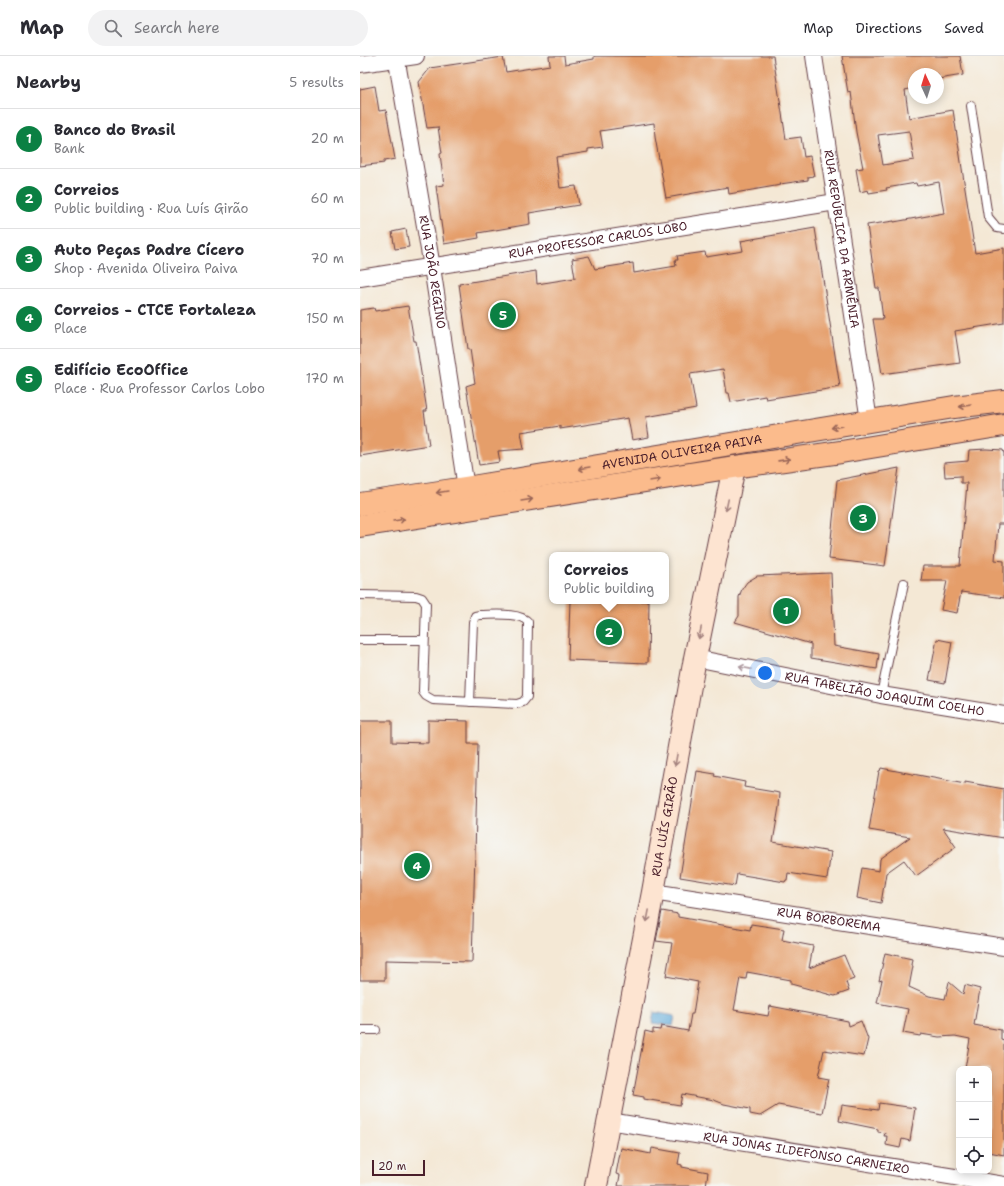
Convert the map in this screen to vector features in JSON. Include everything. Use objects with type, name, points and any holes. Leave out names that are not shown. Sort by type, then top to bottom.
[{"type":"main road","name":"AVENIDA OLIVEIRA PAIVA","points":[[360,504],[466,488],[954,407],[1004,401]]},
{"type":"main road","name":"AVENIDA OLIVEIRA PAIVA","points":[[360,526],[1004,426]]},
{"type":"street","points":[[360,64],[416,56]]},
{"type":"street","name":"RUA REPÚBLICA DA ARMÊNIA","points":[[814,56],[869,421]]},
{"type":"street","name":"RUA JOÃO REGINO","points":[[396,58],[432,266],[466,488]]},
{"type":"street","name":"RUA PROFESSOR CARLOS LOBO","points":[[360,278],[836,202]]},
{"type":"street","name":"RUA LUÍS GIRÃO","points":[[596,1186],[653,892],[695,658],[734,467]]},
{"type":"street","name":"RUA TABELIÃO JOAQUIM COELHO","points":[[695,658],[881,695],[1004,715]]},
{"type":"street","name":"RUA BORBOREMA","points":[[653,892],[1004,947]]},
{"type":"street","name":"RUA JONAS ILDEFONSO CARNEIRO","points":[[609,1120],[1004,1185]]},
{"type":"lane","points":[[971,106],[988,217],[998,228],[1004,229]]},
{"type":"lane","points":[[881,695],[904,583]]},
{"type":"lane","points":[[360,595],[416,596],[422,598],[426,604],[423,692],[426,696],[433,700],[470,702],[517,704],[523,702],[526,697],[528,622],[525,618],[518,616],[475,616],[473,622],[470,702]]},
{"type":"lane","points":[[360,640],[424,640]]},
{"type":"lane","points":[[360,1030],[376,1030]]},
{"type":"water","points":[[654,1012],[675,1016],[673,1026],[652,1023]]},
{"type":"building","points":[[549,56],[564,56],[565,64],[594,59],[594,56],[773,56],[786,139],[801,137],[804,157],[810,156],[814,176],[808,177],[808,180],[729,194],[728,187],[666,198],[655,137],[654,123],[600,131],[603,147],[588,149],[588,152],[556,157],[560,188],[576,186],[579,205],[529,213],[530,224],[478,233],[479,238],[444,244],[436,186],[444,185],[440,154],[442,153],[438,127],[427,128],[419,82],[430,68],[503,57],[506,72],[550,65]]},
{"type":"building","points":[[842,56],[960,56],[963,75],[944,78],[944,68],[908,68],[908,89],[905,90],[909,118],[953,110],[975,253],[1004,248],[1004,323],[955,331],[960,363],[882,374],[873,319],[883,319],[879,288],[876,288],[867,225],[944,213],[939,182],[917,186],[916,183],[886,188],[887,190],[869,193],[868,190],[860,192],[856,169],[863,168],[856,132],[851,92],[848,93]],"holes":[[[909,131],[914,160],[883,165],[878,135]]]},
{"type":"building","points":[[375,86],[379,111],[386,110],[395,159],[384,161],[384,163],[360,166],[360,89]]},
{"type":"building","points":[[815,228],[840,387],[766,399],[765,396],[731,402],[729,393],[727,393],[723,369],[690,374],[696,408],[646,417],[649,437],[632,440],[628,418],[560,429],[560,426],[521,432],[524,449],[498,451],[500,462],[479,465],[466,386],[475,383],[470,349],[468,349],[459,284],[536,271],[537,284],[575,278],[572,259],[589,256],[595,269],[633,263],[634,273],[676,266],[675,260],[678,260],[677,256],[705,252],[706,257],[743,251],[741,241]]},
{"type":"building","points":[[406,229],[409,247],[395,249],[392,232]]},
{"type":"building","points":[[408,306],[414,341],[416,341],[427,411],[424,411],[429,445],[360,456],[360,310],[374,308],[375,311]]},
{"type":"building","points":[[969,450],[1003,450],[1004,454],[1004,524],[998,524],[995,560],[1004,561],[1004,598],[961,592],[957,613],[941,610],[947,581],[921,581],[923,566],[960,566],[967,483],[961,483],[961,476],[945,477],[944,463],[968,461]]},
{"type":"building","points":[[899,468],[885,566],[829,559],[837,480]]},
{"type":"building","points":[[831,573],[834,646],[879,654],[877,669],[811,658],[811,644],[735,622],[739,616],[739,597],[742,589],[747,582],[757,576]]},
{"type":"building","points":[[570,604],[649,604],[648,663],[568,660]]},
{"type":"building","points":[[937,639],[952,642],[945,683],[929,680]]},
{"type":"building","points":[[428,720],[468,721],[468,744],[478,744],[472,962],[385,960],[385,980],[360,980],[360,721],[392,721],[392,742],[428,743]]},
{"type":"building","points":[[881,768],[965,784],[965,782],[1004,789],[1004,838],[943,828],[956,847],[916,876],[904,860],[886,873],[881,903],[857,898],[862,868],[879,871],[880,859],[910,837],[869,830],[879,771]]},
{"type":"building","points":[[697,771],[745,782],[744,787],[780,793],[773,842],[831,852],[827,879],[788,873],[787,880],[785,882],[737,874],[735,886],[680,877]]},
{"type":"building","points":[[662,911],[678,914],[678,917],[750,930],[751,924],[784,929],[782,940],[813,946],[809,968],[844,955],[854,979],[846,982],[849,991],[835,996],[791,984],[791,980],[747,972],[746,979],[740,978],[734,1010],[768,1016],[770,1006],[848,1021],[849,1026],[861,1021],[868,1039],[864,1056],[824,1050],[818,1077],[829,1079],[822,1113],[778,1105],[760,1116],[750,1114],[750,1109],[682,1094],[680,1105],[644,1099],[644,1097],[633,1095],[645,1031],[653,1033],[653,1029],[660,1030],[661,1026],[688,1031],[691,1014],[693,1014],[698,982],[666,976],[672,943],[656,941]]},
{"type":"building","points":[[885,953],[912,959],[911,965],[913,966],[909,987],[929,996],[945,999],[949,982],[963,994],[965,985],[980,989],[974,1025],[1001,1030],[1001,1040],[1004,1041],[1004,1155],[992,1153],[992,1066],[966,1066],[970,1039],[955,1036],[939,1037],[921,1034],[920,1036],[903,1033],[908,1009],[877,1003],[882,980],[879,981]]},
{"type":"building","points":[[879,1103],[915,1108],[910,1141],[902,1139],[900,1148],[886,1145],[887,1136],[884,1136],[885,1133],[878,1132],[878,1129],[839,1121],[842,1105],[878,1110]]},
{"type":"building","points":[[621,1148],[651,1154],[652,1148],[680,1153],[678,1164],[682,1165],[682,1167],[708,1172],[706,1186],[618,1186],[620,1175],[616,1174]]},
{"type":"place","name":"Edifício EcoOffice","points":[[503,315]]},
{"type":"place","name":"Auto Peças Padre Cícero","points":[[863,518]]},
{"type":"place","name":"Banco do Brasil","points":[[786,611]]},
{"type":"place","name":"Correios","points":[[609,632]]},
{"type":"place","name":"Correios - CTCE Fortaleza","points":[[417,866]]}]
